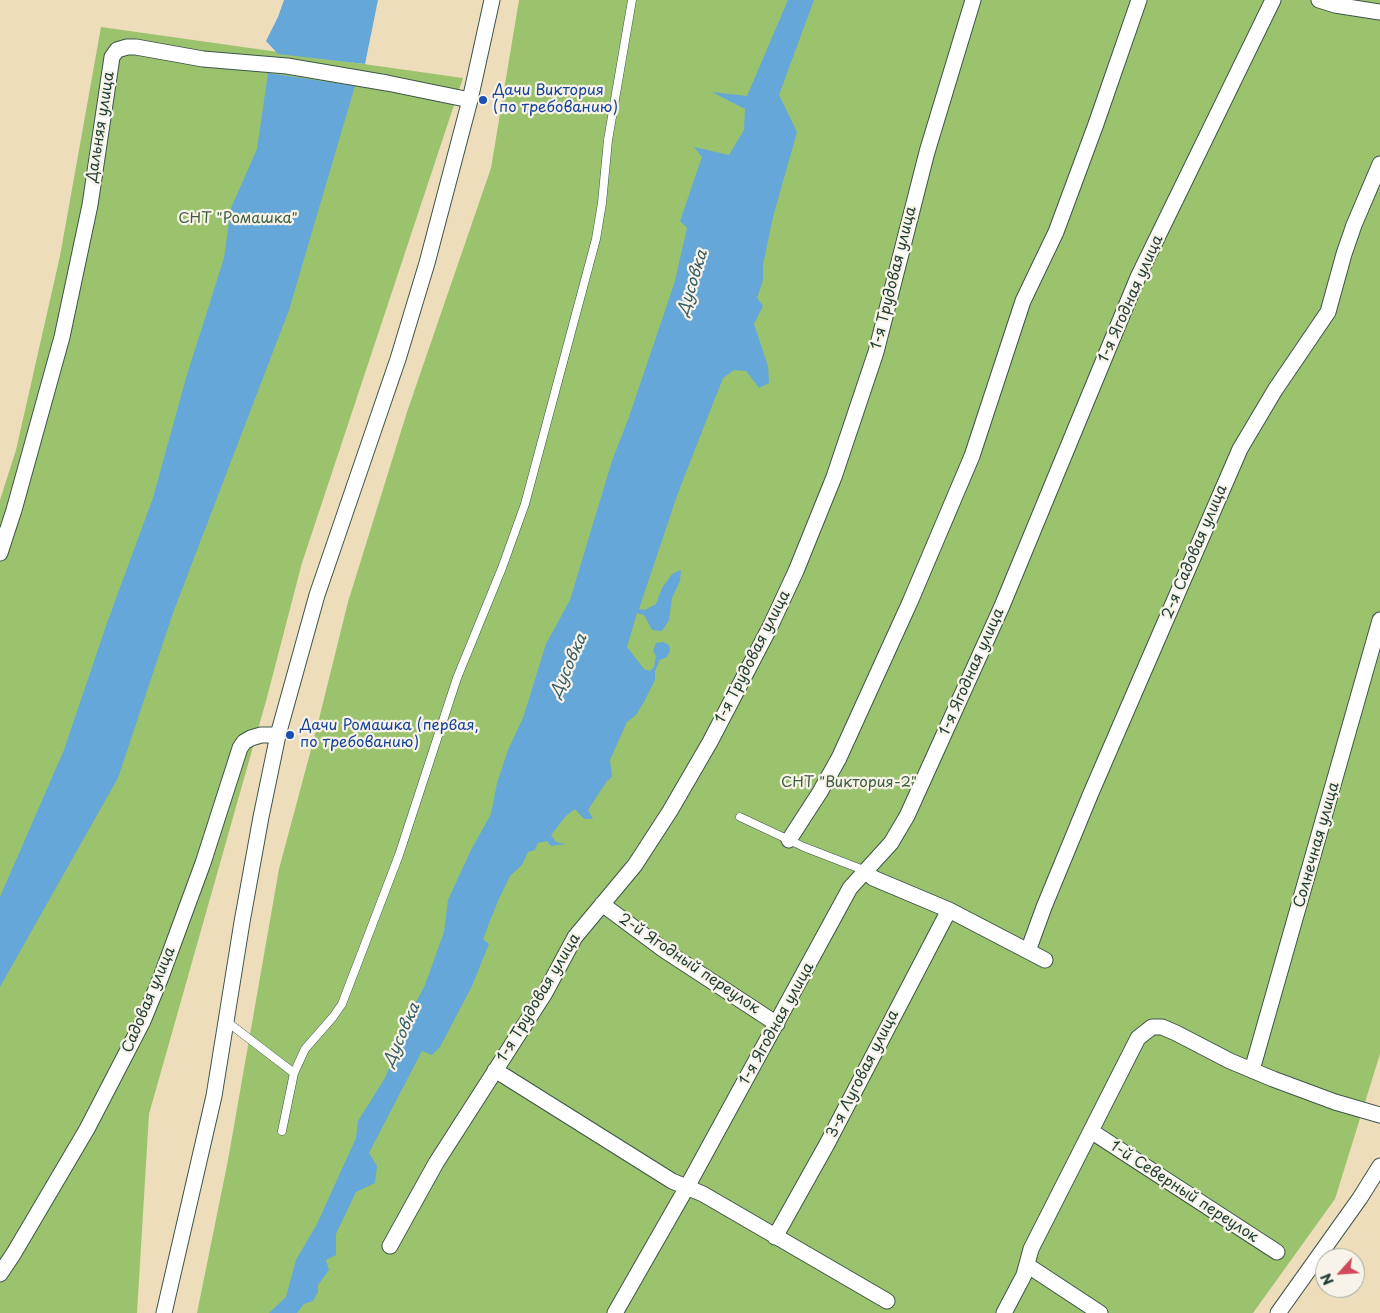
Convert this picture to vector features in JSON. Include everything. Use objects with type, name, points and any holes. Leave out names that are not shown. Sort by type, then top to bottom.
[{"type":"street","points":[[164,1313],[214,1096],[225,1021],[261,817],[278,735],[317,595],[398,359],[427,263],[470,100],[492,0]]},
{"type":"street","name":"1-я Трудовая улица","points":[[390,1246],[436,1163],[545,993],[575,937],[635,865],[670,811],[743,680],[796,570],[834,477],[876,352],[927,152],[973,0]]},
{"type":"street","points":[[789,840],[839,758],[910,602],[972,456],[1023,301],[1056,232],[1139,0]]},
{"type":"street","name":"1-я Ягодная улица","points":[[621,1311],[850,888],[890,843],[907,816],[1002,606],[1138,277],[1273,0]]},
{"type":"street","points":[[1319,0],[1335,5],[1380,12]]},
{"type":"street","name":"Дальняя улица","points":[[0,553],[14,510],[62,337],[90,205],[112,58],[117,50],[136,47],[203,59],[287,66],[387,83],[470,100]]},
{"type":"street","name":"2-я Садовая улица","points":[[1028,951],[1091,793],[1240,450],[1266,404],[1328,312],[1351,232],[1380,164]]},
{"type":"street","name":"Солнечная улица","points":[[1252,1070],[1380,620]]},
{"type":"street","name":"Садовая улица","points":[[0,1274],[87,1129],[143,1021],[203,863],[240,748],[244,742],[251,738],[261,735],[278,735]]},
{"type":"street","points":[[866,871],[874,878],[949,910],[1045,960]]},
{"type":"street","name":"2-й Ягодный переулок","points":[[602,904],[664,950],[776,1024]]},
{"type":"street","name":"3-я Луговая улица","points":[[774,1237],[827,1144],[949,910]]},
{"type":"street","points":[[1004,1313],[1027,1265],[1031,1250],[1138,1038],[1152,1027],[1162,1027],[1230,1061],[1315,1095],[1380,1116]]},
{"type":"street","points":[[495,1070],[672,1181],[703,1194],[887,1301]]},
{"type":"street","name":"1-й Северный переулок","points":[[1091,1131],[1277,1252]]},
{"type":"street","points":[[1278,1313],[1360,1198],[1380,1166]]},
{"type":"street","points":[[1027,1265],[1100,1313]]},
{"type":"lane","points":[[282,1132],[294,1073],[305,1049],[342,1004],[399,855],[457,678],[502,568],[525,504],[596,239],[602,203],[608,140],[632,0]]},
{"type":"lane","points":[[740,818],[866,871]]},
{"type":"lane","points":[[225,1021],[294,1073]]},
{"type":"green space","name":"СНТ \"Виктория-2\"","points":[[519,0],[1380,0],[1380,1054],[1335,1199],[1253,1313],[197,1313],[228,1160],[279,869],[348,602],[407,412],[491,168]]},
{"type":"green space","name":"СНТ \"Ромашка\"","points":[[101,27],[463,78],[302,563],[266,701],[149,1114],[137,1313],[0,1313],[0,500],[16,450],[60,256]]},
{"type":"water","points":[[284,0],[378,0],[365,64],[278,54],[266,41]]},
{"type":"water","name":"Дусовка","points":[[788,0],[814,0],[779,95],[797,132],[773,217],[763,265],[763,280],[757,298],[763,306],[754,324],[768,366],[769,383],[759,388],[746,371],[734,370],[723,378],[678,493],[639,609],[645,610],[656,604],[662,588],[672,574],[681,570],[680,581],[672,598],[669,620],[662,631],[652,630],[644,615],[637,613],[627,647],[644,669],[650,671],[654,667],[656,656],[653,651],[656,643],[663,642],[669,645],[670,651],[667,657],[660,660],[655,671],[655,680],[644,702],[636,715],[627,722],[610,760],[612,777],[607,781],[588,810],[593,819],[584,819],[575,809],[566,816],[551,835],[556,842],[566,844],[551,846],[547,841],[538,843],[535,850],[528,852],[522,865],[510,876],[483,939],[489,944],[472,986],[440,1047],[432,1055],[422,1051],[369,1153],[377,1166],[375,1183],[356,1192],[336,1234],[336,1255],[326,1260],[329,1270],[318,1285],[318,1292],[313,1301],[304,1304],[297,1313],[269,1313],[286,1297],[296,1260],[317,1224],[356,1138],[358,1121],[385,1078],[400,1042],[398,1031],[406,1021],[425,985],[444,932],[448,900],[471,850],[491,814],[497,783],[508,750],[523,718],[546,644],[570,600],[612,461],[629,417],[675,281],[687,228],[680,221],[702,157],[694,147],[729,155],[744,130],[745,109],[712,92],[747,96]]},
{"type":"water","points":[[268,73],[355,86],[289,310],[173,613],[118,778],[0,987],[0,897],[64,750],[107,623],[153,498],[186,378],[224,258],[231,208],[257,149]]},
{"type":"place","name":"Дачи Виктория (по требованию)","points":[[483,100]]},
{"type":"place","name":"Дачи Ромашка (первая, по требованию)","points":[[290,735]]}]
